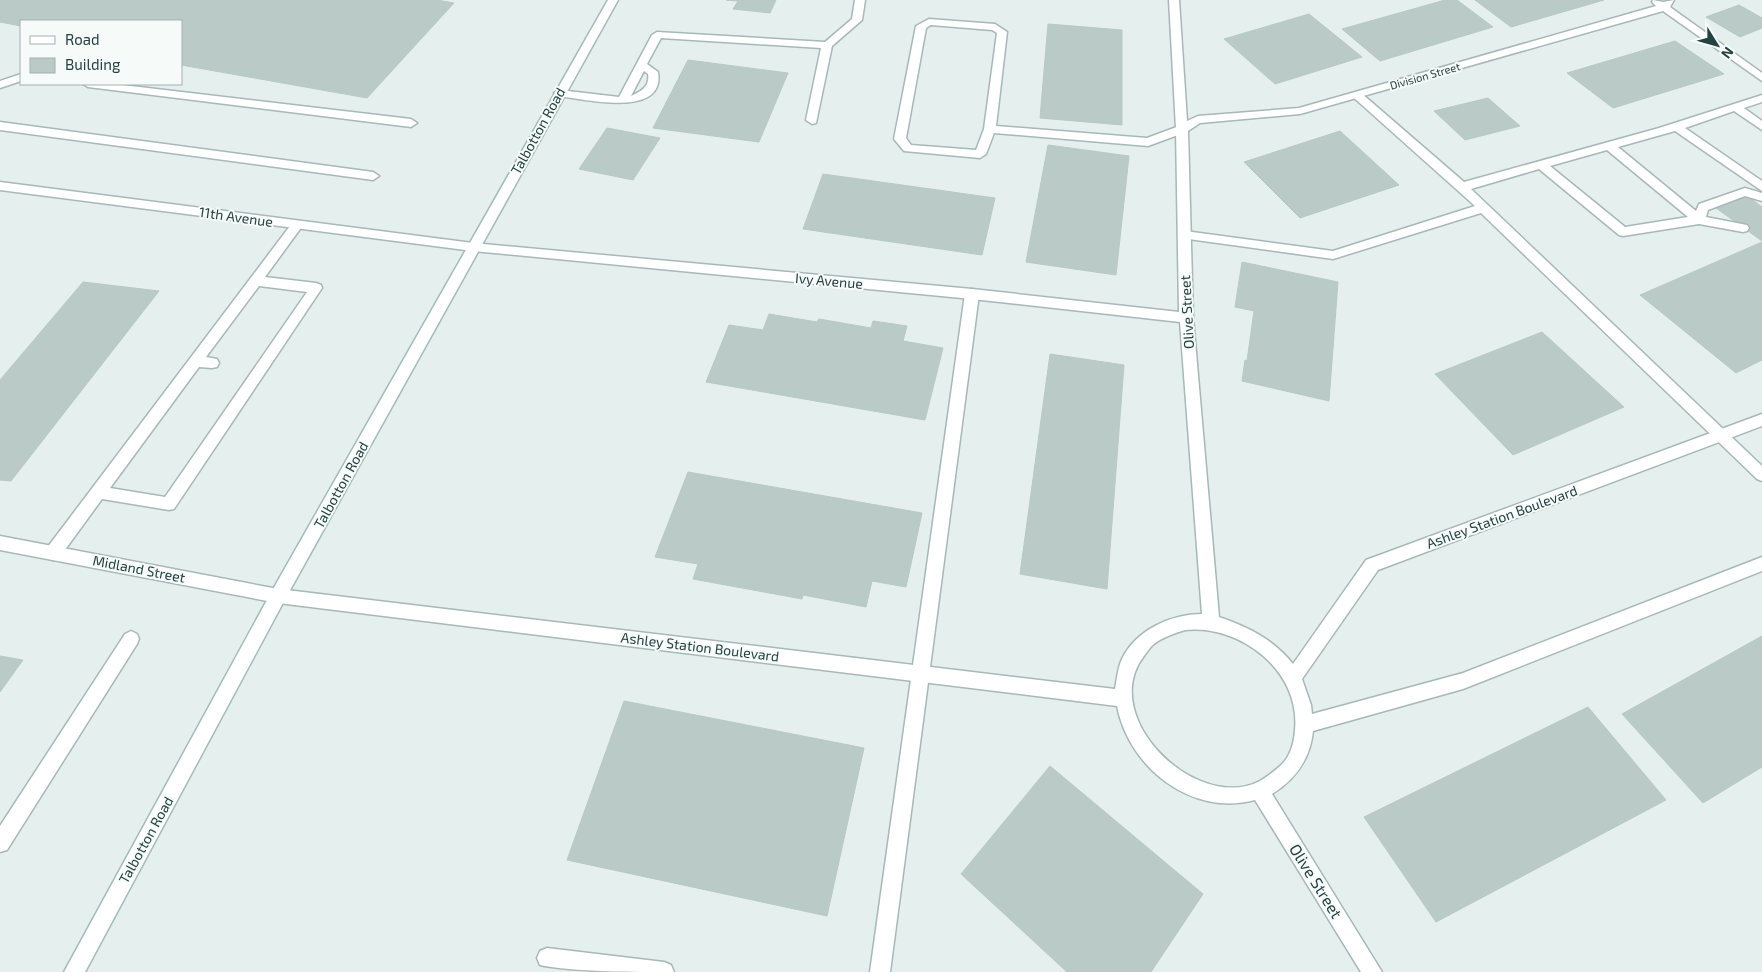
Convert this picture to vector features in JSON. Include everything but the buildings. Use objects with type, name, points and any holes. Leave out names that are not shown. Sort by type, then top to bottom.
[{"type":"street","name":"Talbotton Road","points":[[74,972],[278,596],[559,93],[613,0]]},
{"type":"street","points":[[812,120],[827,45],[857,20],[860,0]]},
{"type":"street","name":"Olive Street","points":[[1174,0],[1182,129],[1186,318],[1211,622]]},
{"type":"street","points":[[1653,0],[1667,4],[1762,78]]},
{"type":"street","name":"Division Street","points":[[990,129],[1148,142],[1182,129],[1198,120],[1300,111],[1667,4]]},
{"type":"street","points":[[929,22],[985,26],[995,27],[1002,32],[990,129],[980,154],[908,148],[900,140],[922,26],[929,22]]},
{"type":"street","points":[[623,101],[657,35],[827,45]]},
{"type":"street","points":[[559,93],[623,101],[638,98],[646,93],[653,83],[654,77],[653,72],[641,66]]},
{"type":"street","points":[[0,85],[20,77]]},
{"type":"street","points":[[96,85],[411,123]]},
{"type":"street","points":[[1357,95],[1462,187],[1762,475]]},
{"type":"street","points":[[1462,187],[1609,146],[1762,98]]},
{"type":"street","points":[[1734,107],[1762,126]]},
{"type":"street","points":[[0,126],[373,176]]},
{"type":"street","points":[[1676,126],[1762,187]]},
{"type":"street","points":[[1609,146],[1699,220]]},
{"type":"street","points":[[1541,165],[1623,232],[1699,220],[1743,228]]},
{"type":"street","name":"11th Avenue","points":[[0,186],[297,226],[473,247]]},
{"type":"street","points":[[1699,220],[1703,207],[1745,192],[1762,197]]},
{"type":"street","points":[[1184,235],[1332,255],[1483,208]]},
{"type":"street","points":[[53,553],[196,361],[230,325],[255,281],[297,226]]},
{"type":"street","name":"Ivy Avenue","points":[[473,247],[972,294],[1186,318]]},
{"type":"street","points":[[98,492],[169,504],[316,288],[255,281]]},
{"type":"street","points":[[880,972],[972,294]]},
{"type":"street","points":[[271,330],[286,332]]},
{"type":"street","points":[[196,361],[212,364]]},
{"type":"street","points":[[245,368],[260,370]]},
{"type":"street","name":"Ashley Station Boulevard","points":[[1293,678],[1372,565],[1762,420]]},
{"type":"street","name":"Midland Street","points":[[0,543],[278,596]]},
{"type":"street","points":[[1306,724],[1463,681],[1762,564]]},
{"type":"street","name":"Ashley Station Boulevard","points":[[278,596],[1123,698]]},
{"type":"street","points":[[1211,622],[1236,629],[1258,641],[1278,658],[1293,678],[1302,701],[1306,724],[1301,753],[1285,776],[1260,791],[1230,796],[1199,790],[1169,776],[1145,753],[1129,726],[1123,698],[1126,671],[1138,648],[1158,632],[1183,623],[1211,622]]},
{"type":"street","points":[[0,843],[131,639]]},
{"type":"street","name":"Olive Street","points":[[1260,791],[1372,972]]},
{"type":"street","points":[[547,958],[664,972]]}]
